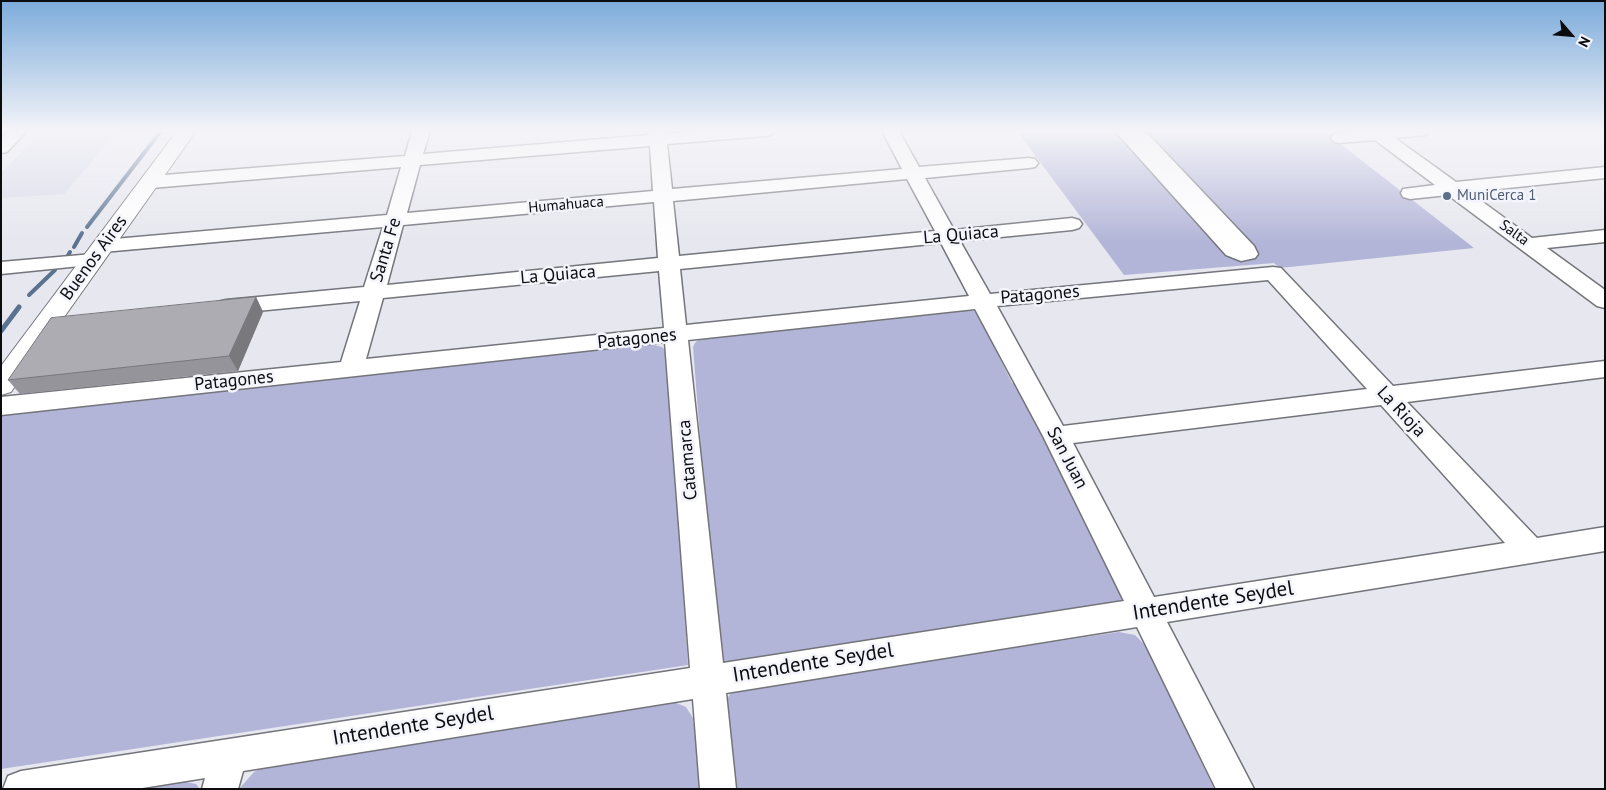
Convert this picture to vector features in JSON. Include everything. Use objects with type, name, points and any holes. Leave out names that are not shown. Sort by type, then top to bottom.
[{"type":"main road","name":"Buenos Aires","points":[[1,386],[161,168]]},
{"type":"street","points":[[151,182],[319,168]]},
{"type":"street","name":"Santa Fe","points":[[351,369],[411,168]]},
{"type":"street","name":"Catamarca","points":[[661,168],[706,680],[718,789]]},
{"type":"street","name":"San Juan","points":[[911,168],[1056,436],[1147,611],[1236,789]]},
{"type":"street","name":"Humahuaca","points":[[1,268],[98,253],[395,221],[978,168]]},
{"type":"street","points":[[1161,168],[1233,252],[1241,256],[1248,254],[1247,250],[1166,168]]},
{"type":"street","name":"Salta","points":[[1424,168],[1605,301]]},
{"type":"street","points":[[1410,194],[1605,172]]},
{"type":"street","name":"La Quiaca","points":[[209,309],[1072,224]]},
{"type":"street","points":[[1529,244],[1605,236]]},
{"type":"street","name":"Patagones","points":[[1,406],[983,301],[1273,273]]},
{"type":"street","name":"La Rioja","points":[[1273,273],[1530,550]]},
{"type":"street","points":[[44,326],[73,323]]},
{"type":"street","points":[[1056,436],[1605,369]]},
{"type":"street","name":"Intendente Seydel","points":[[21,789],[1605,539]]},
{"type":"street","points":[[220,789],[230,755]]},
{"type":"shaded area","points":[[6,168],[86,168],[64,194],[1,198],[1,173]]},
{"type":"shaded area","points":[[1044,168],[1371,168],[1474,248],[1280,268],[1274,263],[1124,275]]},
{"type":"shaded area","points":[[966,309],[977,312],[1012,383],[1023,389],[1127,604],[726,664],[717,654],[693,347],[695,343],[705,338]]},
{"type":"shaded area","points":[[650,344],[662,347],[668,353],[688,665],[1,769],[1,414]]},
{"type":"shaded area","points":[[1119,632],[1135,635],[1146,646],[1214,789],[734,789],[726,700],[737,689]]},
{"type":"shaded area","points":[[674,702],[686,707],[693,718],[701,789],[239,789],[254,772],[267,765]]},
{"type":"shaded area","points":[[180,781],[196,784],[200,789],[130,789]]},
{"type":"building","points":[[256,297],[229,356],[8,380],[51,318]]},
{"type":"waterway","points":[[87,227],[133,168]]},
{"type":"waterway","points":[[74,247],[82,233]]},
{"type":"waterway","points":[[67,257],[70,252]]},
{"type":"waterway","points":[[29,295],[55,270]]},
{"type":"waterway","points":[[1,331],[19,307]]},
{"type":"place","name":"MuniCerca 1","points":[[1447,196]]}]
